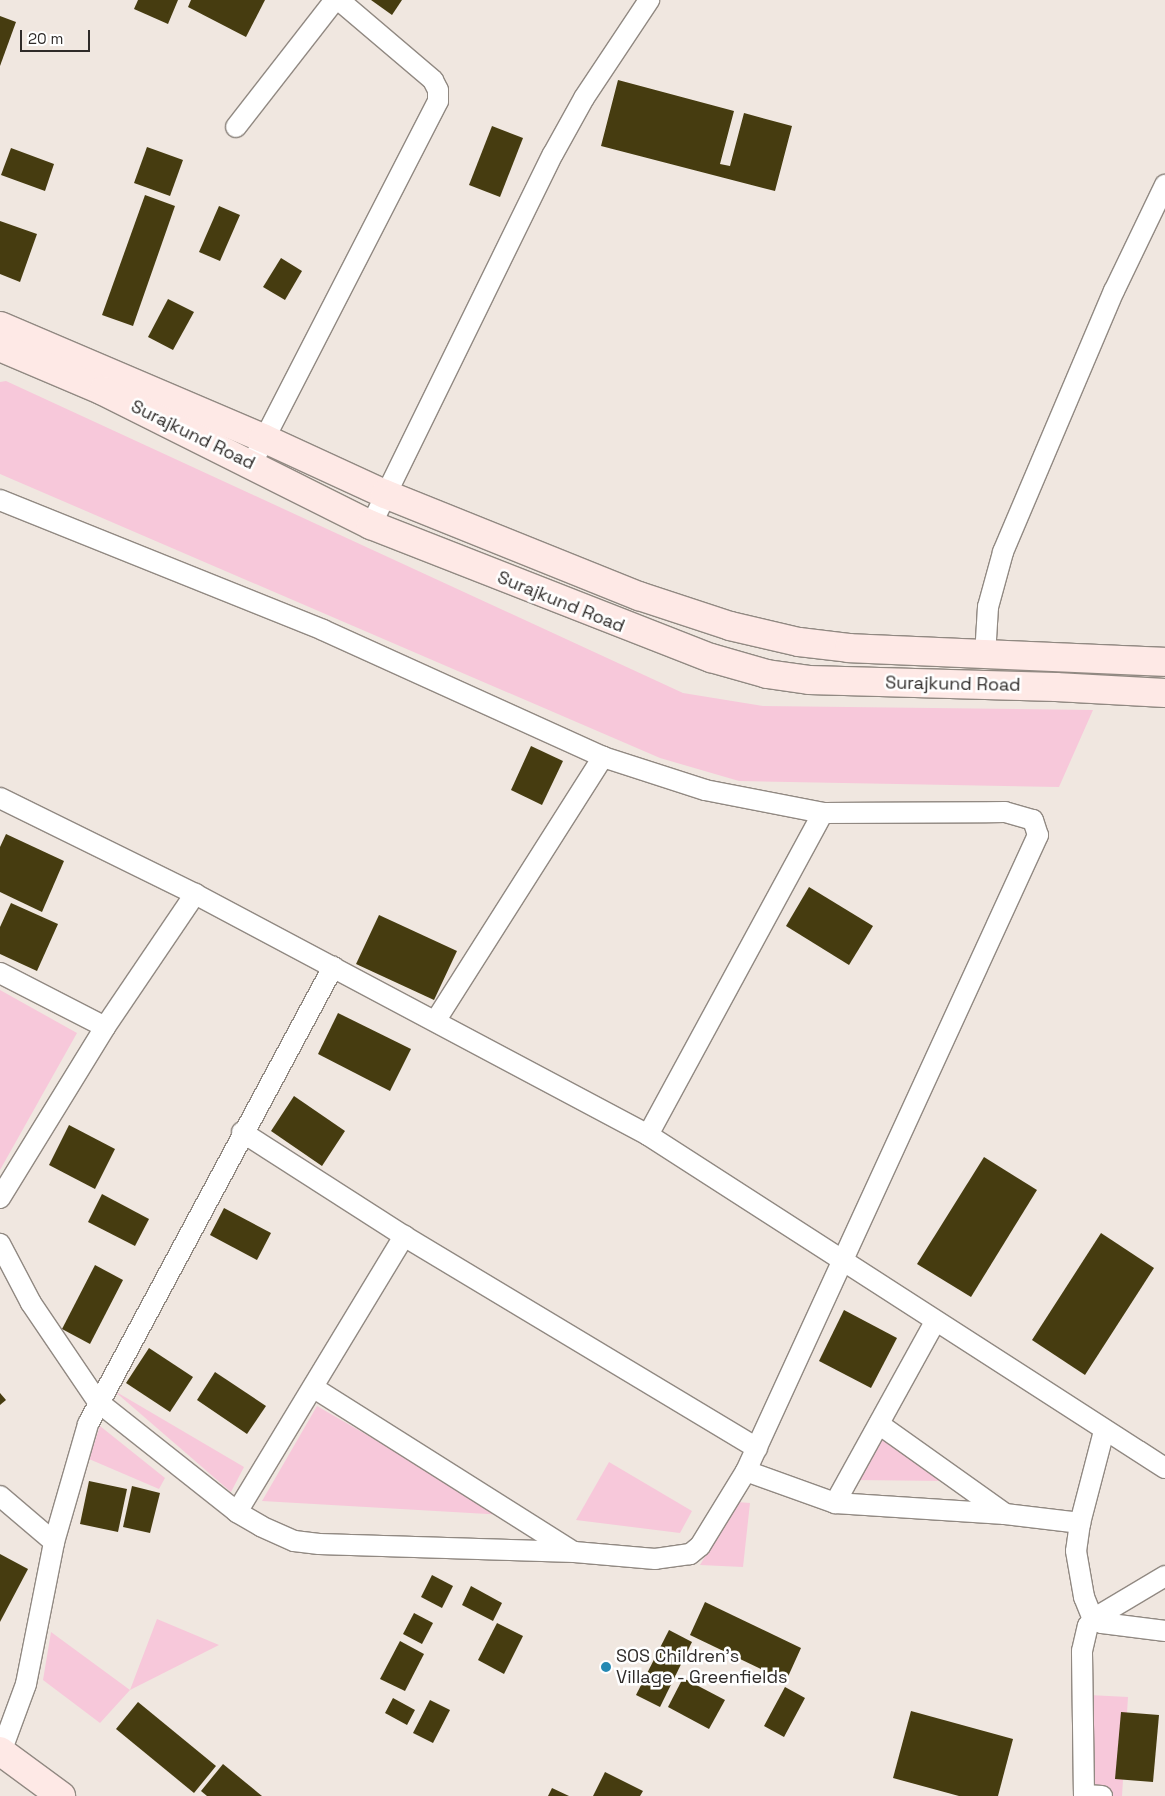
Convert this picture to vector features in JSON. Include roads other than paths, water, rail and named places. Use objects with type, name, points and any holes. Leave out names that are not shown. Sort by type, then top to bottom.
[{"type":"main road","name":"Surajkund Road","points":[[1,343],[263,438],[384,494],[639,596],[730,626],[799,642],[849,648],[985,656],[1165,662]]},
{"type":"main road","name":"Surajkund Road","points":[[1,343],[252,463],[372,524],[662,642],[767,674],[809,680],[1056,686],[1165,693]]},
{"type":"main road","points":[[0,1751],[61,1796]]},
{"type":"street","points":[[236,127],[335,0]]},
{"type":"street","points":[[252,463],[263,438],[358,261],[438,101],[438,90],[434,80],[339,0]]},
{"type":"street","points":[[372,524],[384,494],[553,154],[584,98],[649,0]]},
{"type":"street","points":[[985,656],[988,607],[1003,552],[1114,291],[1165,185]]},
{"type":"street","points":[[0,500],[322,630],[603,757],[705,790],[823,814],[1005,812],[1033,820],[1038,835],[746,1471],[700,1546],[690,1554],[654,1559],[574,1552],[319,1544],[294,1540],[237,1512],[98,1402],[31,1303],[0,1244]]},
{"type":"street","points":[[436,1020],[603,757]]},
{"type":"street","points":[[0,798],[195,894],[436,1020],[648,1135],[843,1259],[934,1322],[1165,1468]]},
{"type":"street","points":[[648,1135],[823,814]]},
{"type":"street","points":[[0,1198],[105,1026],[195,894]]},
{"type":"street","points":[[0,1751],[26,1684],[54,1542],[79,1449],[98,1402],[242,1132],[333,967]]},
{"type":"street","points":[[0,973],[105,1026]]},
{"type":"street","points":[[242,1132],[404,1236],[757,1448]]},
{"type":"street","points":[[237,1512],[314,1388],[404,1236]]},
{"type":"street","points":[[835,1503],[934,1322]]},
{"type":"street","points":[[314,1388],[574,1552]]},
{"type":"street","points":[[879,1424],[1005,1514]]},
{"type":"street","points":[[1090,1796],[1082,1651],[1093,1619],[1077,1571],[1080,1524],[1104,1431]]},
{"type":"street","points":[[746,1471],[835,1503],[1005,1514],[1080,1524]]},
{"type":"street","points":[[0,1496],[54,1542]]},
{"type":"street","points":[[1093,1619],[1165,1576]]},
{"type":"street","points":[[1093,1619],[1119,1627],[1165,1631]]},
{"type":"place","name":"SOS Children's Village - Greenfields","points":[[606,1667]]}]
